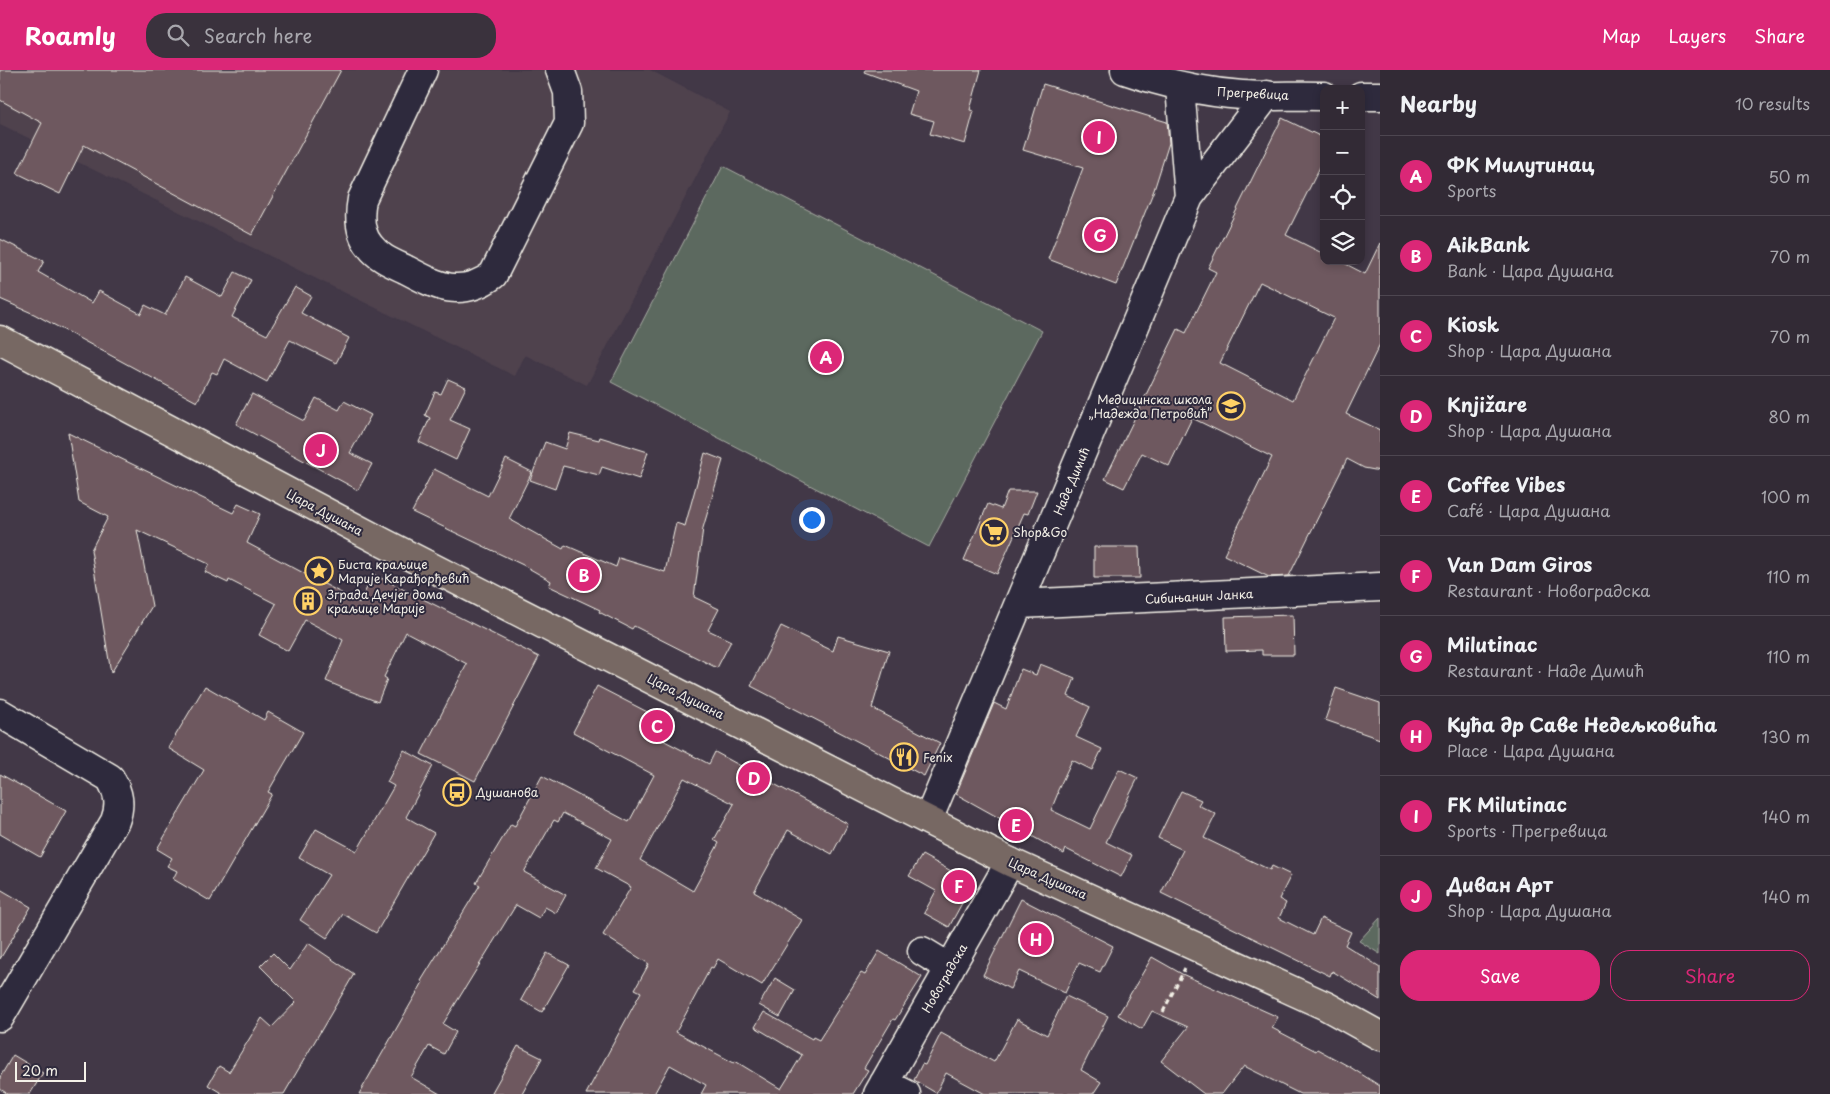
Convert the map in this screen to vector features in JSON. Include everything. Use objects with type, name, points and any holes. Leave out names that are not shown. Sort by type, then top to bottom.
[{"type":"main road","name":"Цара Душана","points":[[0,340],[384,543],[1010,862],[1306,996],[1380,1036]]},
{"type":"street","points":[[423,70],[362,199],[359,213],[362,230],[369,246],[382,258],[441,287],[456,288],[482,282],[493,275],[569,123],[568,92],[560,70]]},
{"type":"street","name":"Прегревица","points":[[1124,70],[1180,87],[1244,96],[1320,96]]},
{"type":"street","name":"Наде Димић","points":[[1180,87],[1189,197]]},
{"type":"street","name":"Наде Димић","points":[[928,820],[1189,197],[1267,95]]},
{"type":"street","points":[[1365,96],[1380,96]]},
{"type":"street","name":"Сибињанин Јанка","points":[[1019,604],[1380,586]]},
{"type":"street","points":[[0,713],[110,778],[117,789],[119,811],[115,821],[0,1017]]},
{"type":"street","name":"Новоградска","points":[[889,1090],[950,968],[1010,862]]},
{"type":"street","points":[[922,951],[950,968]]},
{"type":"path","points":[[1163,1012],[1187,963]]},
{"type":"shaded area","points":[[0,70],[650,70],[730,112],[587,385],[525,355],[515,376],[0,124]]},
{"type":"green space","points":[[723,166],[1042,331],[929,547],[611,382]]},
{"type":"green space","points":[[1380,918],[1380,954],[1359,941]]},
{"type":"building","points":[[0,70],[341,70],[252,235],[84,145],[60,194],[17,173],[42,123],[0,100]]},
{"type":"building","points":[[865,70],[981,70],[970,110],[974,111],[965,144],[930,134],[934,121],[909,114],[916,91],[864,72]]},
{"type":"building","points":[[1043,84],[1167,122],[1169,143],[1154,190],[1116,285],[1048,259],[1083,168],[1023,150]]},
{"type":"building","points":[[1282,118],[1320,136],[1320,167],[1286,235],[1320,252],[1320,265],[1348,265],[1365,274],[1380,243],[1380,344],[1346,414],[1380,430],[1380,471],[1364,468],[1347,459],[1289,576],[1269,577],[1224,555],[1272,457],[1192,418],[1169,466],[1142,453],[1124,488],[1105,479],[1178,329],[1186,333],[1216,272],[1208,268]],"holes":[[[1260,282],[1334,318],[1293,400],[1220,363]]]},
{"type":"building","points":[[0,239],[44,261],[38,272],[92,303],[99,291],[141,314],[145,305],[165,315],[185,277],[222,297],[235,272],[251,280],[232,317],[267,335],[295,287],[311,296],[301,313],[349,338],[336,363],[290,340],[267,382],[224,359],[217,374],[212,372],[197,402],[34,314],[0,299]]},
{"type":"building","points":[[448,379],[466,387],[450,420],[470,429],[456,460],[419,442],[430,418],[425,415],[435,392],[441,394]]},
{"type":"building","points":[[252,394],[304,421],[316,398],[339,410],[344,401],[371,415],[350,453],[372,464],[358,490],[236,424]]},
{"type":"building","points":[[68,433],[233,513],[238,504],[260,514],[247,543],[360,603],[373,574],[539,657],[475,781],[421,754],[467,664],[406,632],[384,677],[387,679],[378,702],[345,689],[326,681],[343,640],[305,620],[288,651],[259,635],[276,604],[229,580],[228,583],[205,572],[209,564],[137,530],[152,606],[111,673],[91,550],[108,517],[79,502]]},
{"type":"building","points":[[570,433],[599,440],[600,437],[648,452],[639,479],[602,467],[599,475],[563,466],[555,489],[530,480],[545,442],[565,449]]},
{"type":"building","points":[[705,453],[723,460],[703,528],[694,597],[719,609],[708,630],[731,641],[717,668],[634,626],[632,629],[599,612],[600,610],[549,586],[551,581],[523,565],[412,512],[434,469],[488,496],[506,459],[532,472],[509,519],[563,549],[565,545],[616,567],[619,558],[665,572],[676,523],[685,526]]},
{"type":"building","points":[[1008,491],[1037,491],[1028,514],[1024,513],[997,574],[964,560],[988,504],[1001,509]]},
{"type":"building","points":[[1094,547],[1139,547],[1140,578],[1094,578]]},
{"type":"building","points":[[1293,615],[1294,655],[1262,655],[1262,650],[1226,651],[1225,617]]},
{"type":"building","points":[[781,626],[833,651],[838,636],[889,651],[872,708],[940,743],[924,776],[751,686]]},
{"type":"building","points":[[1040,664],[1075,678],[1068,696],[1090,707],[1076,737],[1102,749],[1092,770],[1072,760],[1051,810],[1090,829],[1119,769],[1138,778],[1106,842],[1132,855],[1121,877],[1066,849],[1064,854],[956,794],[994,703],[1006,709],[1021,669],[1036,675]]},
{"type":"building","points":[[205,686],[264,720],[268,712],[303,732],[268,792],[272,794],[210,901],[173,879],[177,871],[167,866],[172,858],[157,849],[204,770],[168,748]]},
{"type":"building","points":[[597,686],[661,719],[653,735],[709,764],[715,752],[848,824],[832,854],[788,830],[754,892],[802,920],[762,985],[718,959],[713,968],[711,967],[676,1032],[734,1063],[735,1061],[781,1089],[802,1055],[755,1027],[764,1012],[812,1039],[813,1037],[819,1040],[861,973],[865,975],[879,951],[922,977],[895,1020],[893,1019],[864,1068],[868,1070],[853,1094],[701,1094],[706,1085],[670,1065],[654,1094],[586,1094],[641,992],[635,989],[649,964],[603,935],[631,887],[596,868],[612,839],[563,813],[558,822],[554,820],[524,872],[566,895],[556,913],[545,907],[539,918],[516,905],[443,1024],[456,1032],[444,1054],[429,1046],[411,1077],[440,1094],[359,1094],[423,982],[421,981],[480,885],[476,883],[511,824],[515,826],[542,776],[629,822],[654,775],[573,732]],"holes":[[[684,778],[734,804],[714,840],[719,843],[693,891],[640,860]]]},
{"type":"building","points":[[1336,688],[1380,703],[1380,739],[1325,720]]},
{"type":"building","points":[[404,750],[433,766],[406,817],[434,833],[376,933],[343,914],[327,938],[300,920],[329,875],[299,858],[316,829],[357,851],[394,786],[387,782]]},
{"type":"building","points":[[0,774],[66,811],[40,857],[0,834]]},
{"type":"building","points":[[1181,791],[1201,800],[1198,805],[1216,814],[1204,838],[1270,870],[1272,866],[1291,875],[1279,899],[1286,903],[1279,918],[1313,935],[1321,918],[1351,932],[1345,945],[1380,967],[1380,1000],[1332,971],[1330,976],[1161,893],[1183,850],[1158,838]]},
{"type":"building","points":[[922,855],[973,883],[949,927],[924,913],[936,891],[909,876]]},
{"type":"building","points":[[0,889],[31,907],[0,959]]},
{"type":"building","points":[[1021,899],[1113,946],[1100,972],[1079,963],[1065,993],[1019,971],[1010,989],[983,975]]},
{"type":"building","points":[[308,943],[354,974],[284,1094],[223,1094],[208,1085],[219,1066],[229,1072],[262,1018],[272,1027],[296,1002],[260,966],[273,953],[290,970]]},
{"type":"building","points":[[547,953],[569,965],[542,1012],[521,1000]]},
{"type":"building","points":[[1152,957],[1182,974],[1278,1017],[1272,1028],[1350,1067],[1380,1086],[1380,1094],[1300,1094],[1244,1066],[1222,1094],[1204,1094],[1161,1061],[1188,1027],[1152,1011],[1142,1029],[1118,1015]]},
{"type":"building","points":[[775,978],[795,990],[780,1017],[759,1005]]},
{"type":"building","points":[[1066,996],[1108,1016],[1081,1070],[1101,1082],[1093,1094],[985,1094],[946,1073],[936,1093],[914,1080],[922,1064],[925,1065],[941,1033],[994,1062],[1017,1019],[1047,1035]]},
{"type":"building","points":[[518,1046],[542,1058],[522,1094],[491,1094]]},
{"type":"building","points":[[13,1055],[43,1073],[30,1094],[8,1094],[0,1089],[0,1077]]},
{"type":"place","name":"FK Milutinac","points":[[1099,137]]},
{"type":"place","name":"Milutinac","points":[[1100,235]]},
{"type":"place","name":"ФК Милутинац","points":[[826,357]]},
{"type":"place","name":"Медицинска школа „Надежда Петровић”","points":[[1231,406]]},
{"type":"place","name":"Диван Арт","points":[[321,450]]},
{"type":"place","name":"Shop&Go","points":[[994,532]]},
{"type":"place","name":"Биста краљице Марије Карађорђевић","points":[[319,571]]},
{"type":"place","name":"AikBank","points":[[584,575]]},
{"type":"place","name":"Зграда Дечјег дома краљице Марије","points":[[308,601]]},
{"type":"place","name":"Kiosk","points":[[657,726]]},
{"type":"place","name":"Fenix","points":[[904,757]]},
{"type":"place","name":"Knjižare","points":[[754,778]]},
{"type":"place","name":"Душанова","points":[[457,792]]},
{"type":"place","name":"Coffee Vibes","points":[[1016,825]]},
{"type":"place","name":"Van Dam Giros","points":[[959,886]]},
{"type":"place","name":"Кућа др Саве Недељковића","points":[[1036,939]]}]
